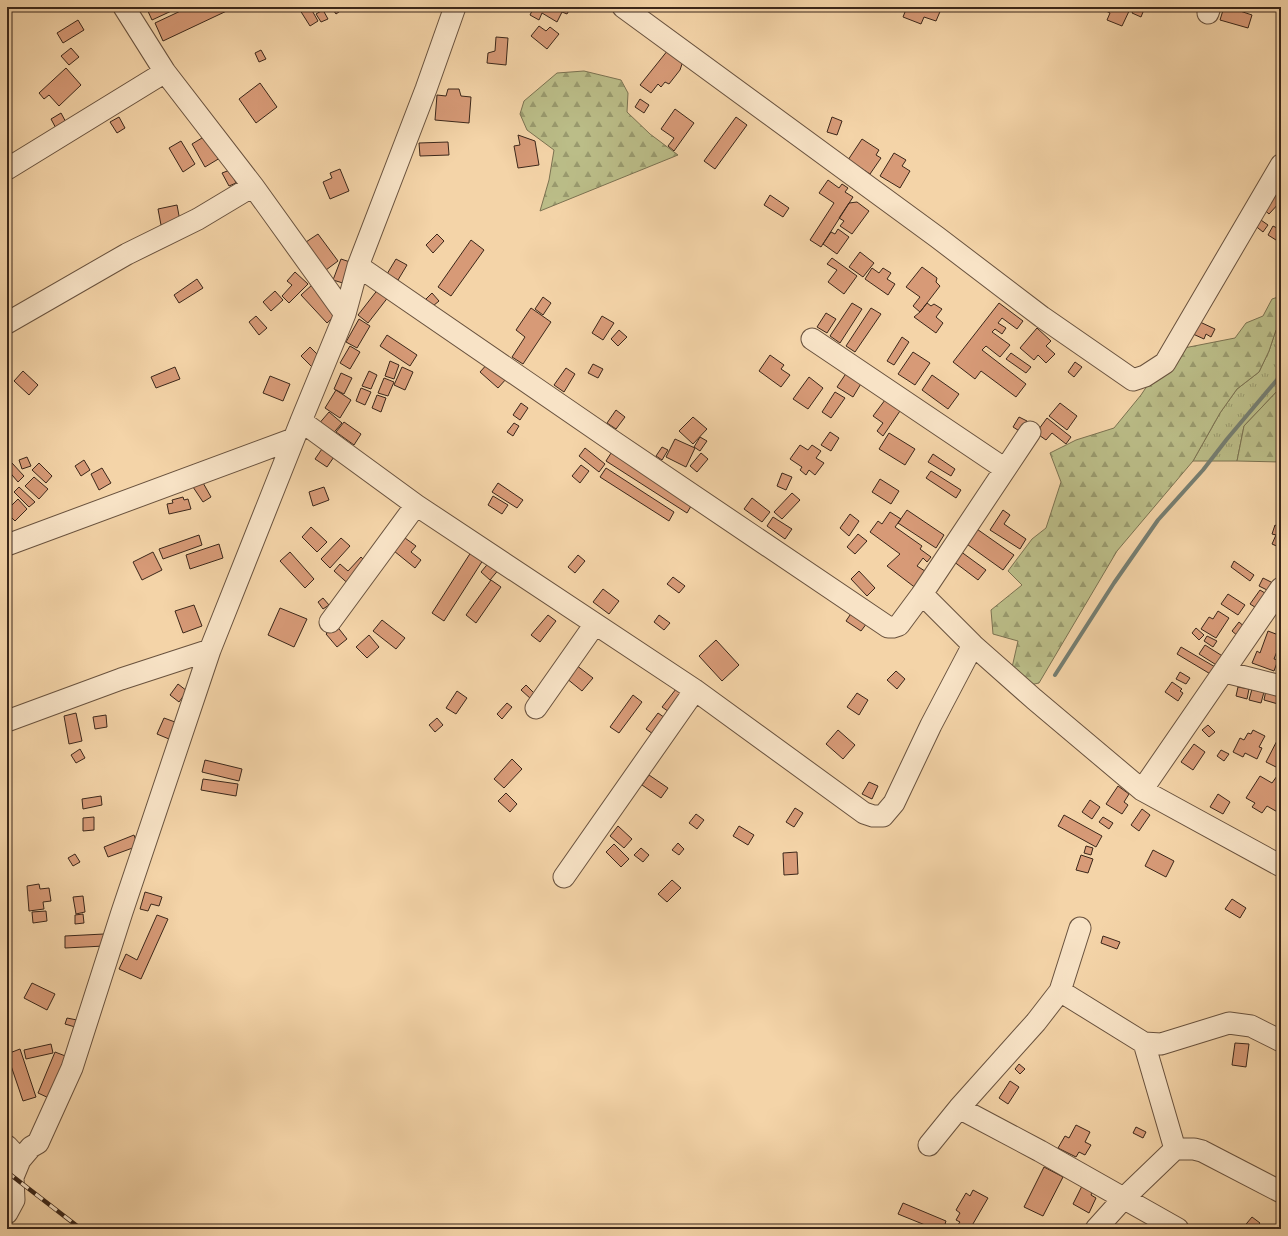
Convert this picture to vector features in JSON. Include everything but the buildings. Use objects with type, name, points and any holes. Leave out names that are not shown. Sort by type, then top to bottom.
[{"type":"street","points":[[124,7],[166,72],[253,186],[345,314]]},
{"type":"street","points":[[7,1213],[14,1200],[13,1153],[38,1143],[72,1068],[122,912],[210,650],[297,430],[345,314],[358,266],[426,89],[455,7]]},
{"type":"street","points":[[622,7],[937,237],[1042,317],[1133,380],[1144,376],[1165,363],[1281,165]]},
{"type":"street","points":[[7,169],[166,72]]},
{"type":"street","points":[[7,323],[127,254],[198,218],[253,186]]},
{"type":"street","points":[[358,266],[883,624],[893,627],[899,625],[922,594],[1030,432]]},
{"type":"street","points":[[812,339],[1005,469]]},
{"type":"street","points":[[297,430],[416,505],[695,690],[864,813],[873,816],[883,816],[894,803],[931,725],[973,645]]},
{"type":"street","points":[[7,545],[297,430]]},
{"type":"street","points":[[330,622],[416,505]]},
{"type":"street","points":[[1142,790],[1281,588]]},
{"type":"street","points":[[922,594],[973,645],[1034,699],[1142,790],[1281,866]]},
{"type":"street","points":[[536,708],[595,624]]},
{"type":"street","points":[[7,721],[121,679],[210,650]]},
{"type":"street","points":[[1224,672],[1281,686]]},
{"type":"street","points":[[564,877],[695,690]]},
{"type":"street","points":[[929,1145],[959,1108],[1036,1022],[1060,991],[1080,928]]},
{"type":"street","points":[[1060,991],[1144,1043],[1161,1044],[1229,1023],[1251,1026],[1281,1042]]},
{"type":"street","points":[[1144,1043],[1175,1149]]},
{"type":"street","points":[[959,1108],[1040,1151],[1122,1199],[1178,1229]]},
{"type":"street","points":[[1096,1229],[1122,1199],[1175,1149],[1194,1149],[1202,1151],[1281,1192]]},
{"type":"green space","points":[[584,71],[621,80],[628,93],[627,112],[650,134],[678,155],[540,211],[549,180],[554,150],[527,130],[520,114],[524,101],[557,73]]},
{"type":"green space","points":[[1281,296],[1281,329],[1276,330],[1269,351],[1259,372],[1237,389],[1220,413],[1193,461],[1117,551],[1039,683],[1030,685],[1011,672],[1018,641],[993,634],[991,610],[1022,585],[1008,571],[1032,539],[1046,528],[1061,482],[1050,453],[1076,440],[1114,428],[1149,383],[1184,348],[1235,338],[1246,323],[1263,316],[1272,299]]},
{"type":"green space","points":[[1281,329],[1281,387],[1244,426],[1237,461],[1193,461],[1220,413],[1237,389],[1259,372],[1269,351],[1276,330]]},
{"type":"green space","points":[[1281,387],[1281,462],[1237,461],[1244,426]]},
{"type":"waterway","points":[[1055,675],[1114,583],[1158,520],[1203,470],[1281,375]]},
{"type":"railway","points":[[7,1172],[81,1229]]}]
